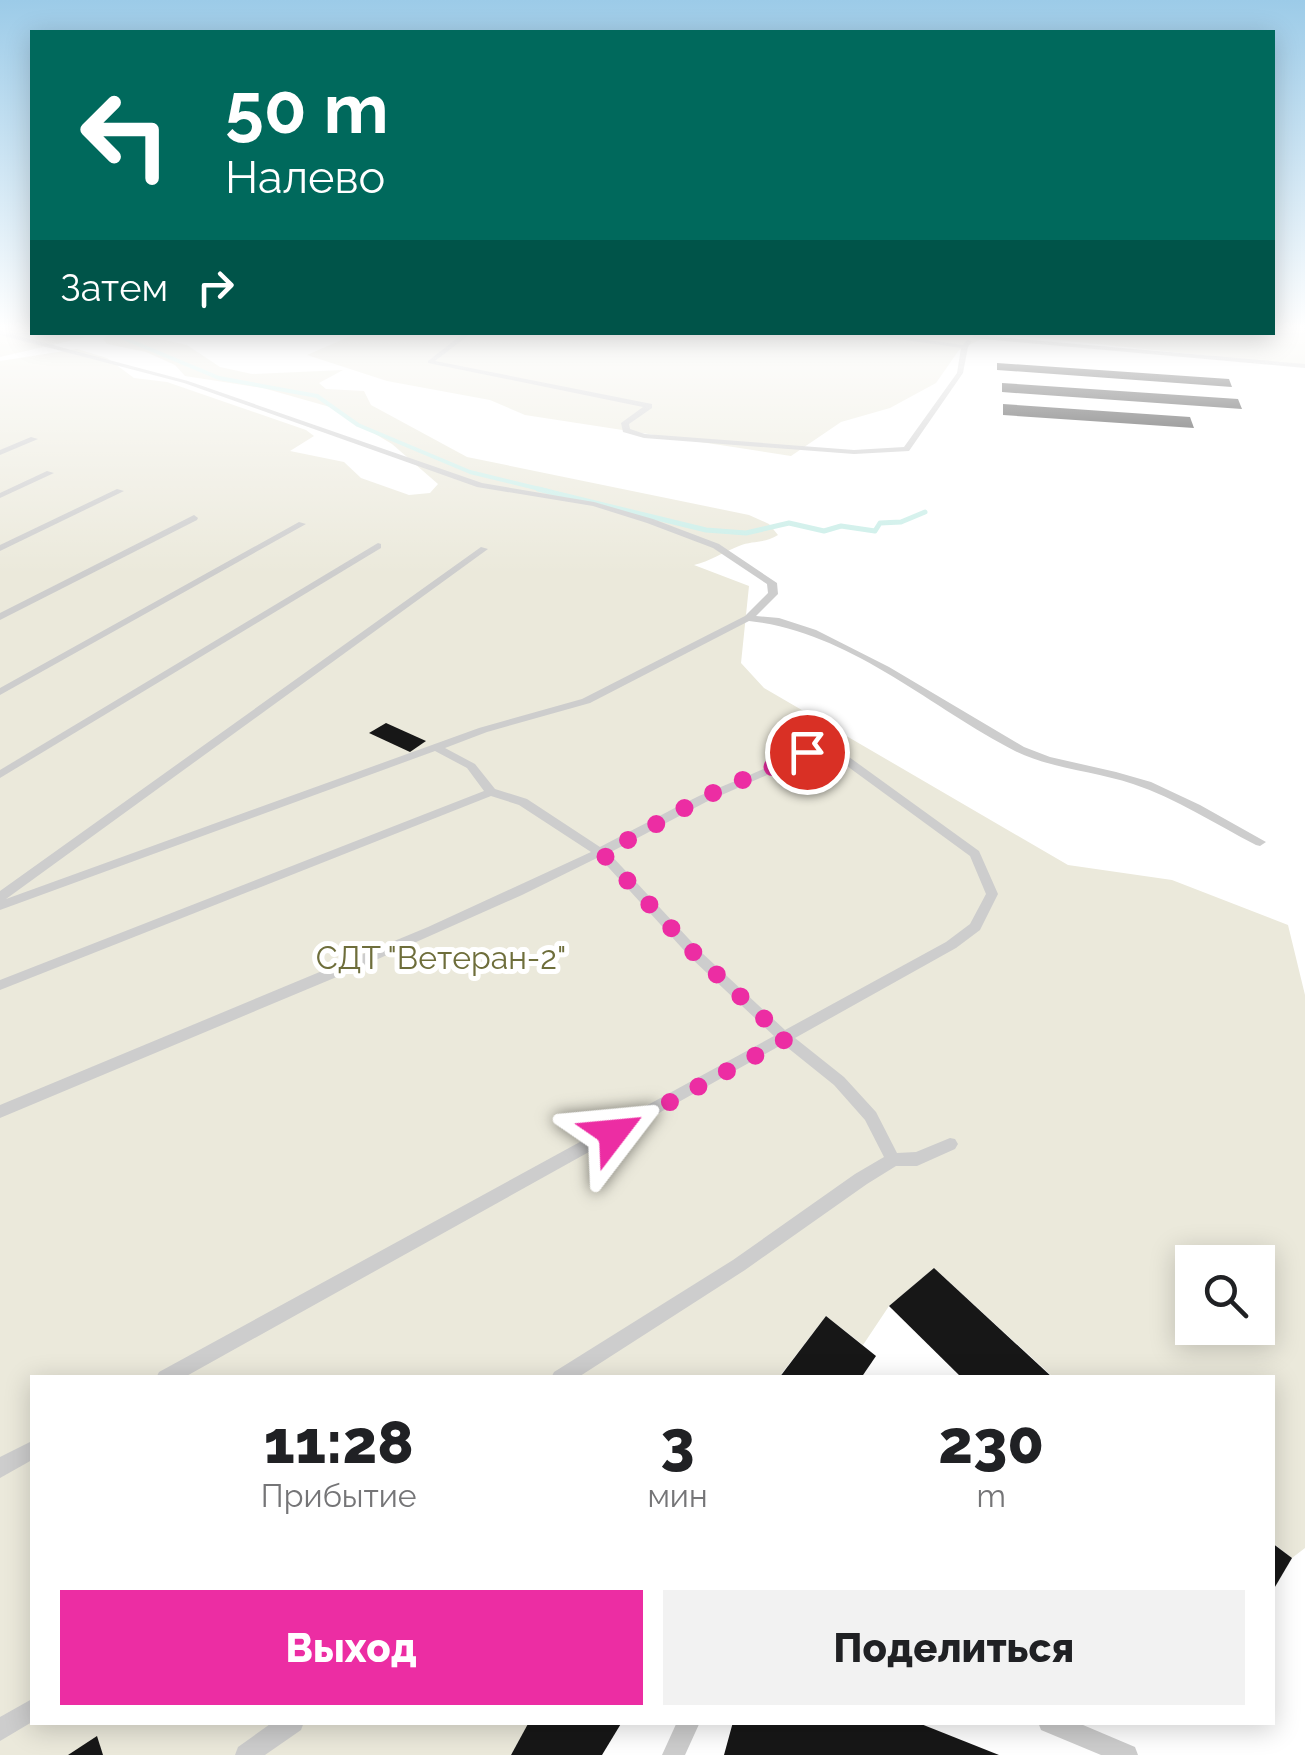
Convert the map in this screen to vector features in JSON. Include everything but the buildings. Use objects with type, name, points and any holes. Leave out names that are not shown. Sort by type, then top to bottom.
[{"type":"lane","points":[[0,906],[437,748],[586,702],[748,618],[772,594],[772,583],[716,546],[689,536],[594,504],[480,485],[266,410]]},
{"type":"lane","points":[[644,410],[626,423],[626,430],[644,436],[854,452],[906,449],[934,410]]},
{"type":"lane","points":[[0,453],[34,439]]},
{"type":"lane","points":[[0,496],[50,473]]},
{"type":"lane","points":[[0,548],[120,491]]},
{"type":"lane","points":[[0,617],[194,518]]},
{"type":"lane","points":[[0,692],[302,524]]},
{"type":"lane","points":[[0,776],[378,546]]},
{"type":"lane","points":[[0,897],[484,549]]},
{"type":"lane","points":[[748,618],[772,617],[823,635],[1022,750],[1150,786],[1260,842]]},
{"type":"lane","points":[[170,1375],[786,1039],[895,972],[951,946],[975,927],[992,894],[975,854],[820,742],[798,715]]},
{"type":"lane","points":[[0,1112],[603,854],[706,796],[783,766],[820,742]]},
{"type":"lane","points":[[437,748],[472,766],[491,792],[523,802],[603,854],[696,955],[786,1039],[839,1081],[871,1116],[893,1160]]},
{"type":"lane","points":[[0,985],[491,792]]},
{"type":"lane","points":[[565,1375],[739,1265],[893,1160],[917,1159],[950,1144]]},
{"type":"lane","points":[[0,1468],[30,1451]]},
{"type":"lane","points":[[0,1730],[30,1711]]},
{"type":"lane","points":[[246,1755],[289,1725]]},
{"type":"lane","points":[[673,1755],[688,1725]]},
{"type":"lane","points":[[1056,1725],[1127,1755]]},
{"type":"green space","name":"СДТ \"Ветеран-2\"","points":[[0,410],[248,410],[314,436],[290,451],[344,462],[361,478],[409,495],[430,493],[438,484],[392,444],[335,410],[380,410],[467,457],[749,515],[769,524],[778,535],[694,565],[749,586],[741,663],[764,688],[1068,865],[1172,880],[1288,925],[1305,995],[1305,1548],[1292,1558],[1275,1545],[1275,1375],[1051,1375],[934,1268],[889,1306],[863,1345],[826,1316],[781,1375],[30,1375],[30,1725],[528,1725],[511,1755],[0,1755]]},
{"type":"green space","points":[[513,410],[883,410],[841,422],[791,456],[525,415]]},
{"type":"waterway","points":[[337,410],[358,425],[470,472],[548,491]]},
{"type":"waterway","points":[[538,489],[706,530],[746,533],[789,523],[824,531],[841,526],[875,531],[880,523],[901,522],[925,512]]},
{"type":"route","points":[[613,1133],[786,1039],[696,955],[603,854],[706,796],[747,782],[807,752]]}]
